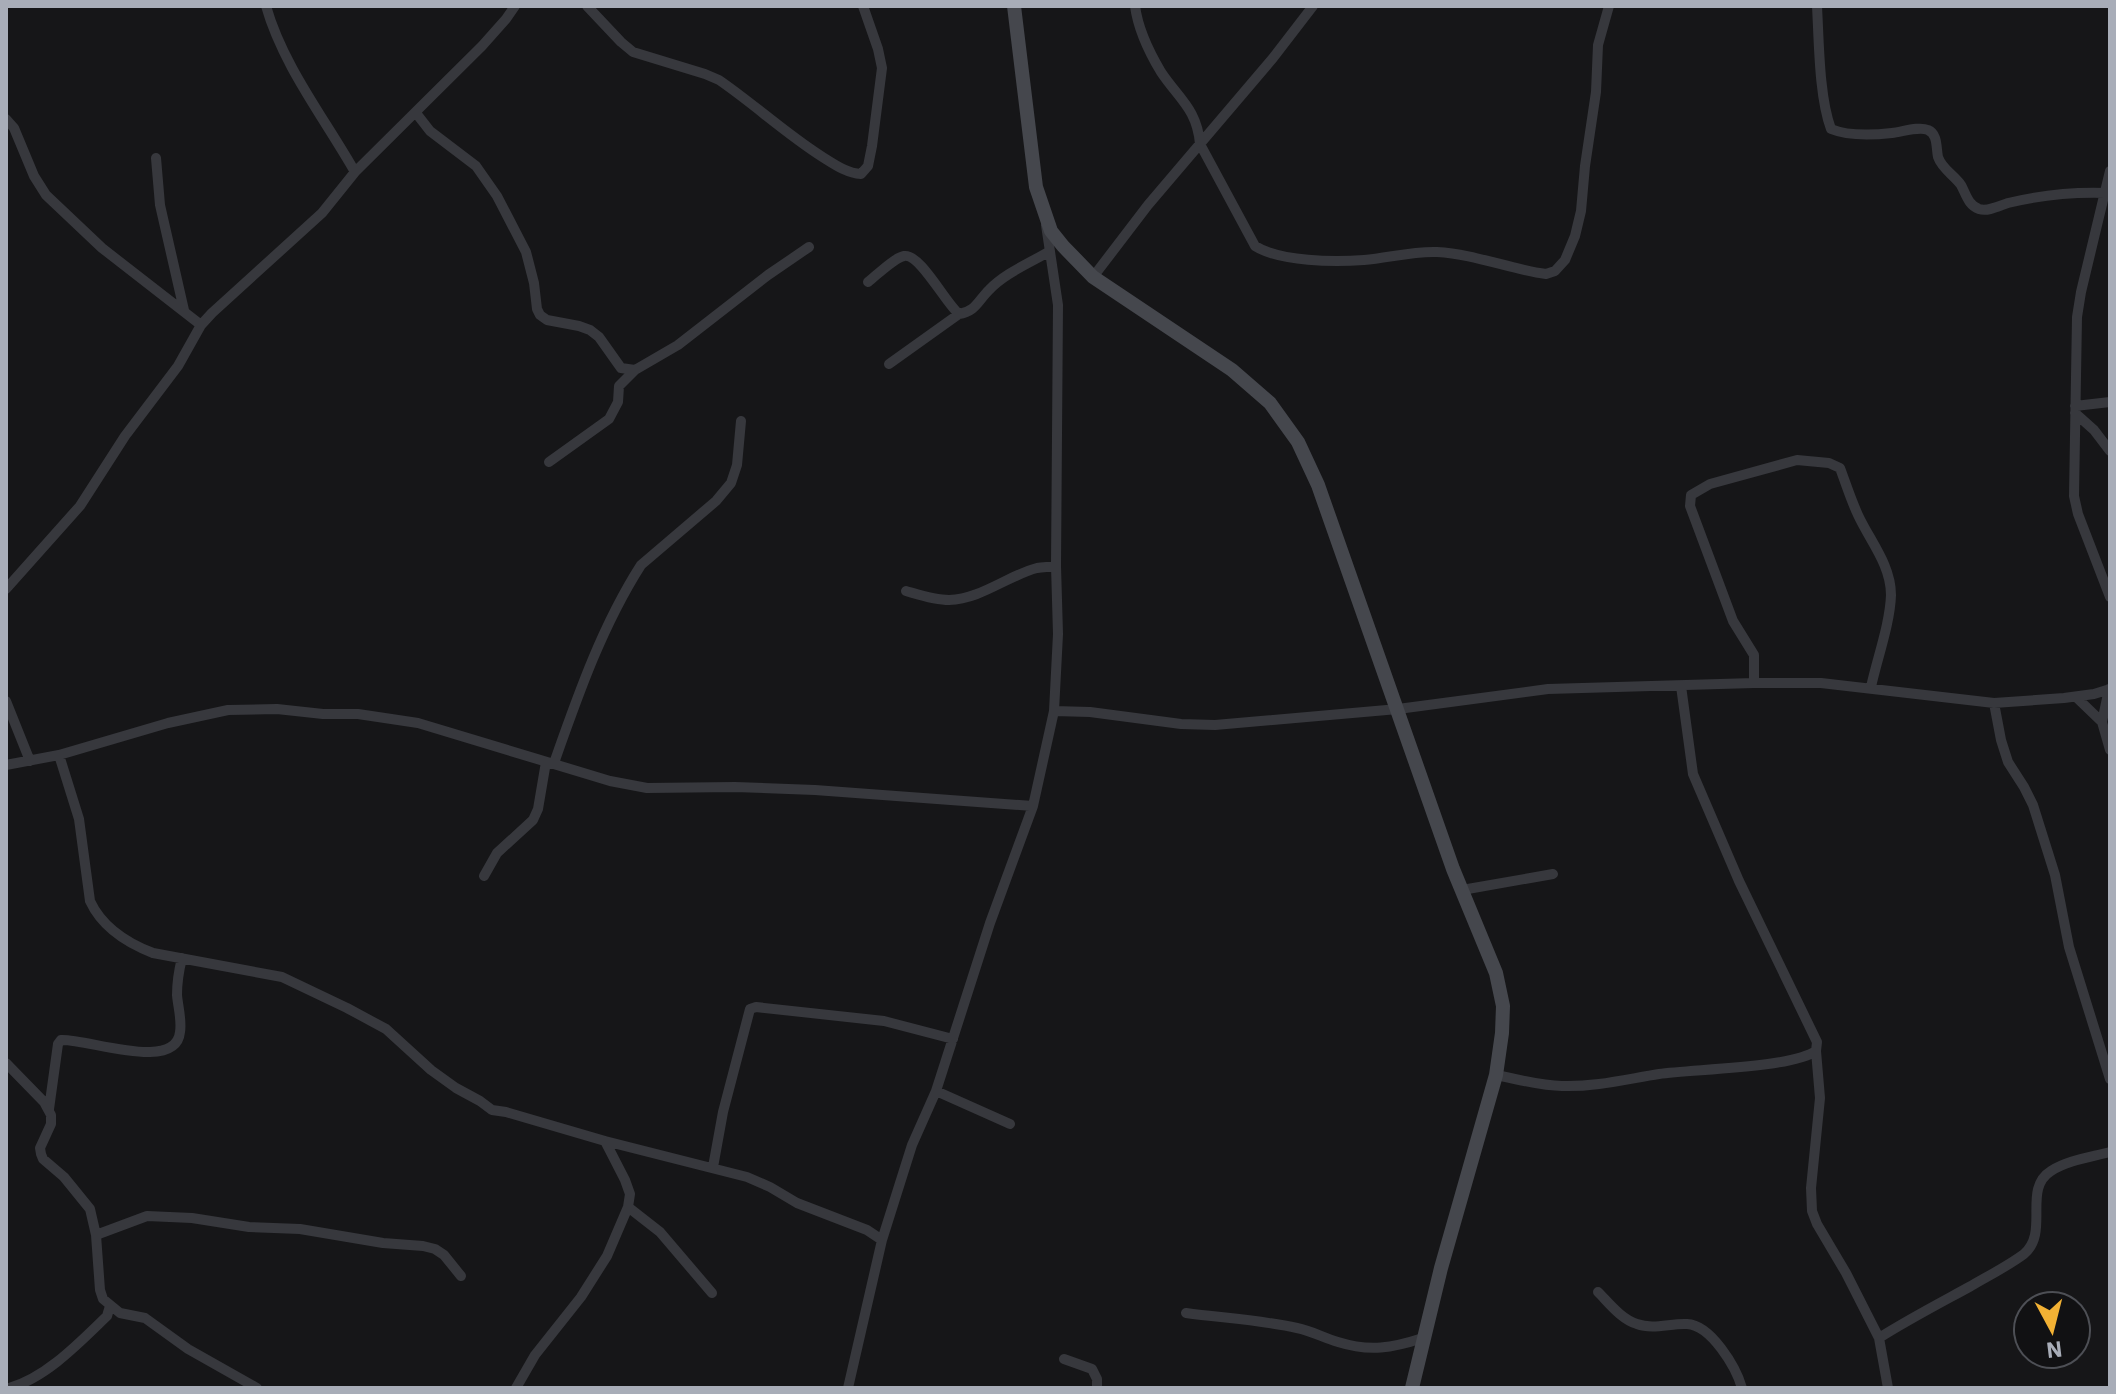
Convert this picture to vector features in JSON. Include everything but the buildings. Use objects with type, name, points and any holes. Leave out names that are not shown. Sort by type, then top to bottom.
[{"type":"main road","points":[[1014,6],[1036,187],[1051,231],[1093,277],[1232,370],[1270,403],[1298,442],[1318,485],[1462,890],[1496,973],[1503,1006],[1496,1075],[1412,1388]]},
{"type":"street","points":[[266,6],[290,64],[355,172]]},
{"type":"street","points":[[6,589],[80,506],[125,436],[178,366],[201,325],[322,213],[355,172],[482,46],[515,6]]},
{"type":"street","points":[[587,6],[633,52],[719,80],[796,140],[841,169],[851,174],[861,174],[868,166],[872,146],[882,68],[863,6]]},
{"type":"street","points":[[1135,6],[1147,46],[1160,70],[1193,114],[1199,127],[1200,144],[1255,246],[1265,252],[1307,259],[1364,260],[1434,252],[1464,255],[1546,274],[1555,271],[1565,260],[1578,224],[1596,92],[1598,45],[1609,6]]},
{"type":"street","points":[[1093,277],[1148,205],[1313,6]]},
{"type":"street","points":[[1817,6],[1822,73],[1831,129],[1869,134],[1925,128],[1932,131],[1943,167],[1960,185],[1971,205],[1983,210],[2039,196],[2105,193]]},
{"type":"street","points":[[416,113],[430,131],[476,166],[497,196],[526,252],[540,315],[547,320],[590,330],[599,337],[621,368],[635,370]]},
{"type":"street","points":[[6,119],[14,128],[34,176],[46,195],[102,248],[201,325]]},
{"type":"street","points":[[156,158],[160,205],[184,310]]},
{"type":"street","points":[[2110,171],[2077,317],[2074,496],[2110,597]]},
{"type":"street","points":[[848,1388],[882,1240],[912,1145],[936,1091],[990,923],[1033,806],[1054,711],[1058,634],[1058,305],[1044,215]]},
{"type":"street","points":[[549,462],[609,419],[618,402],[619,386],[635,370],[678,345],[809,247]]},
{"type":"street","points":[[889,364],[959,314],[976,308],[989,289],[1000,281],[1050,251]]},
{"type":"street","points":[[868,282],[901,256],[908,255],[913,257],[959,314]]},
{"type":"street","points":[[2075,409],[2110,402]]},
{"type":"street","points":[[2075,409],[2110,451]]},
{"type":"street","points":[[484,876],[497,853],[533,820],[550,763],[585,675],[634,576],[641,565],[716,501],[731,483],[737,465],[741,421]]},
{"type":"street","points":[[1754,683],[1754,655],[1733,621],[1690,506],[1691,495],[1710,484],[1797,460],[1829,463],[1840,468],[1858,515],[1886,570],[1891,593],[1888,617],[1871,687]]},
{"type":"street","points":[[906,591],[948,600],[992,588],[1036,569],[1056,566]]},
{"type":"street","points":[[1054,711],[1215,725],[1398,709],[1548,689],[1821,683],[1994,703],[2076,697],[2109,689]]},
{"type":"street","points":[[1681,686],[1693,774],[1739,881],[1818,1046],[1820,1098],[1811,1188],[1812,1211],[1879,1338],[1888,1388]]},
{"type":"street","points":[[2109,689],[2102,722],[2110,750]]},
{"type":"street","points":[[2076,697],[2102,722]]},
{"type":"street","points":[[6,701],[30,761]]},
{"type":"street","points":[[1994,703],[2008,762],[2033,805],[2055,875],[2069,947],[2110,1079]]},
{"type":"street","points":[[6,765],[59,755],[228,710],[277,709],[358,714],[418,723],[610,781],[647,788],[815,790],[1033,806]]},
{"type":"street","points":[[59,755],[79,819],[87,888],[95,911],[108,926],[134,945],[153,953],[282,977],[386,1029],[431,1070],[492,1110],[747,1177],[797,1203],[867,1230],[882,1240]]},
{"type":"street","points":[[1462,890],[1553,874]]},
{"type":"street","points":[[182,958],[177,993],[180,1034],[176,1044],[168,1050],[152,1053],[78,1040],[61,1040],[58,1044],[49,1109],[51,1124],[40,1148],[41,1154],[90,1209],[103,1299],[120,1313],[145,1318],[180,1344],[257,1388]]},
{"type":"street","points":[[713,1167],[723,1112],[750,1009],[884,1021],[953,1039]]},
{"type":"street","points":[[1496,1075],[1561,1086],[1586,1085],[1776,1062],[1816,1051]]},
{"type":"street","points":[[6,1063],[49,1109]]},
{"type":"street","points":[[936,1091],[1010,1124]]},
{"type":"street","points":[[516,1388],[535,1355],[581,1297],[607,1256],[628,1207],[630,1194],[605,1141]]},
{"type":"street","points":[[1879,1338],[2026,1252],[2036,1236],[2040,1183],[2049,1172],[2110,1152]]},
{"type":"street","points":[[628,1207],[660,1232],[712,1293]]},
{"type":"street","points":[[96,1235],[147,1216],[300,1229],[435,1249],[461,1276]]},
{"type":"street","points":[[1598,1292],[1623,1317],[1637,1325],[1691,1324],[1702,1328],[1731,1363],[1742,1388]]},
{"type":"street","points":[[9,1388],[36,1377],[51,1365],[107,1316],[110,1306]]},
{"type":"street","points":[[1186,1313],[1300,1328],[1339,1343],[1363,1348],[1382,1349],[1423,1338]]},
{"type":"street","points":[[1064,1359],[1092,1369],[1097,1388]]}]
